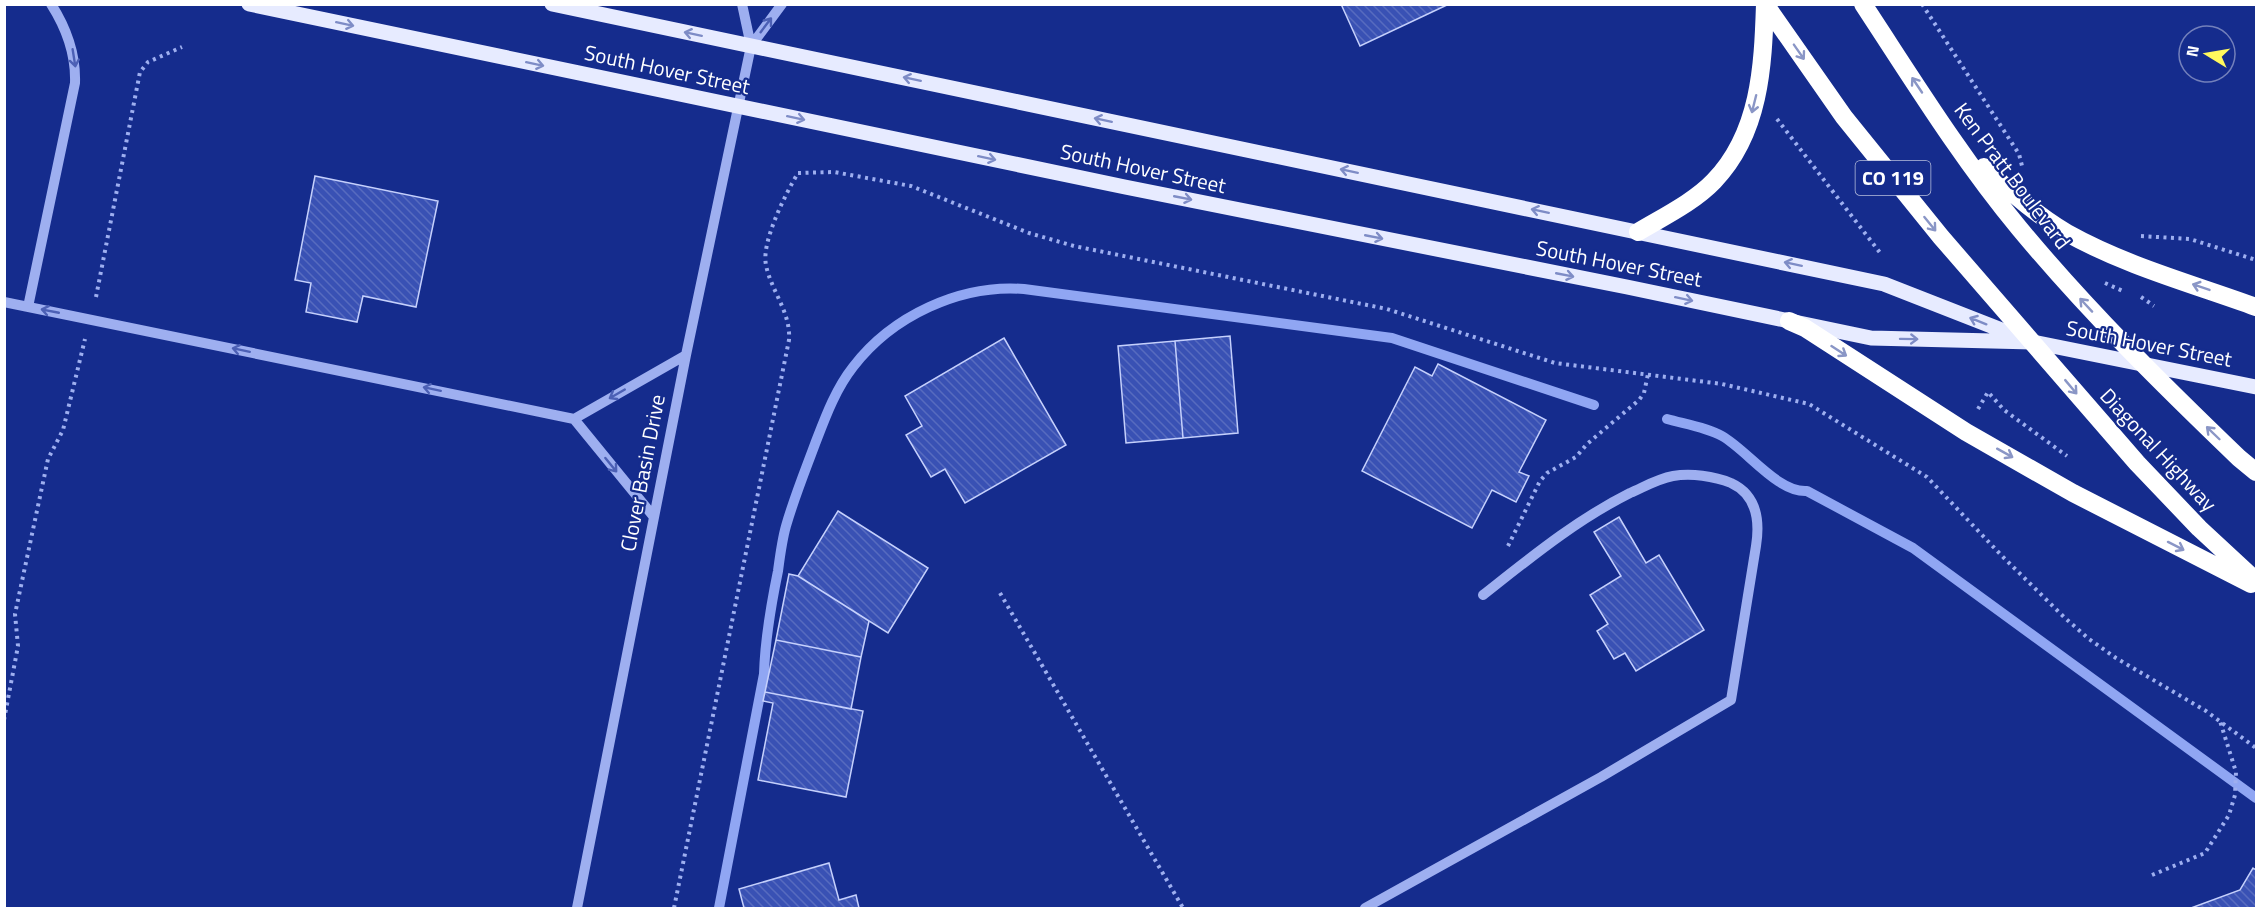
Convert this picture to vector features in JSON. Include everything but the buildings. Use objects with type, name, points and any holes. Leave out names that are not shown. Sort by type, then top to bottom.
[{"type":"highway","points":[[1638,232],[1691,199],[1713,182],[1734,157],[1749,125],[1755,104],[1763,61],[1765,4]]},
{"type":"highway","name":"CO 119","points":[[1765,4],[1844,117],[1941,237],[2033,342]]},
{"type":"highway","name":"Ken Pratt Boulevard","points":[[1863,4],[1949,134],[2018,226],[2076,294],[2141,363]]},
{"type":"highway","points":[[1949,134],[2026,205],[2065,232],[2098,249],[2138,265],[2256,307]]},
{"type":"highway","points":[[1789,321],[1805,328],[1966,432],[2073,493],[2256,587]]},
{"type":"highway","name":"Diagonal Highway","points":[[2033,342],[2138,463],[2199,528],[2256,581]]},
{"type":"highway","name":"CO 119","points":[[2141,363],[2256,472]]},
{"type":"main road","name":"South Hover Street","points":[[249,4],[1871,338],[2033,342],[2256,387]]},
{"type":"main road","name":"South Hover Street","points":[[552,4],[1884,284],[2033,342]]},
{"type":"street","points":[[28,307],[75,83],[72,49],[51,4]]},
{"type":"street","name":"Clover Basin Drive","points":[[742,4],[751,46]]},
{"type":"street","name":"Clover Basin Drive","points":[[577,909],[686,355],[751,46],[782,4]]},
{"type":"street","points":[[4,302],[574,419],[654,517]]},
{"type":"street","points":[[574,419],[686,355]]},
{"type":"street","points":[[1365,909],[1601,777],[1731,700],[1756,546],[1757,513],[1744,492],[1726,481],[1689,475],[1661,479],[1618,499],[1577,524],[1483,595]]},
{"type":"path","points":[[1922,4],[2019,154],[2024,174]]},
{"type":"path","points":[[4,720],[18,646],[15,614],[48,459],[63,430],[90,319],[140,72],[148,62],[182,47]]},
{"type":"path","points":[[1775,116],[1881,254]]},
{"type":"path","points":[[674,909],[789,340],[788,318],[768,273],[765,259],[778,208],[798,173],[834,172],[911,186],[1029,233],[1074,246],[1388,309],[1556,363],[1722,384],[1809,404],[1927,477],[2065,618],[2090,639],[2116,658],[2220,720],[2256,748]]},
{"type":"path","points":[[2134,236],[2190,239],[2256,260]]},
{"type":"path","points":[[1504,553],[1543,478],[1555,467],[1575,456],[1639,400],[1644,393],[1647,374]]},
{"type":"path","points":[[1974,415],[1988,392],[2004,410],[2076,463]]},
{"type":"path","points":[[999,593],[1183,909]]},
{"type":"path","points":[[2152,875],[2205,853],[2229,815],[2235,795],[2236,772],[2220,720]]},
{"type":"waterway","points":[[719,908],[764,674],[771,609],[782,542],[789,516],[823,424],[841,385],[869,349],[907,319],[952,298],[976,292],[1024,289],[1392,338],[1594,405]]},
{"type":"waterway","points":[[1667,419],[1722,436],[1785,485],[1796,490],[1807,491],[1913,548],[2256,798]]}]
